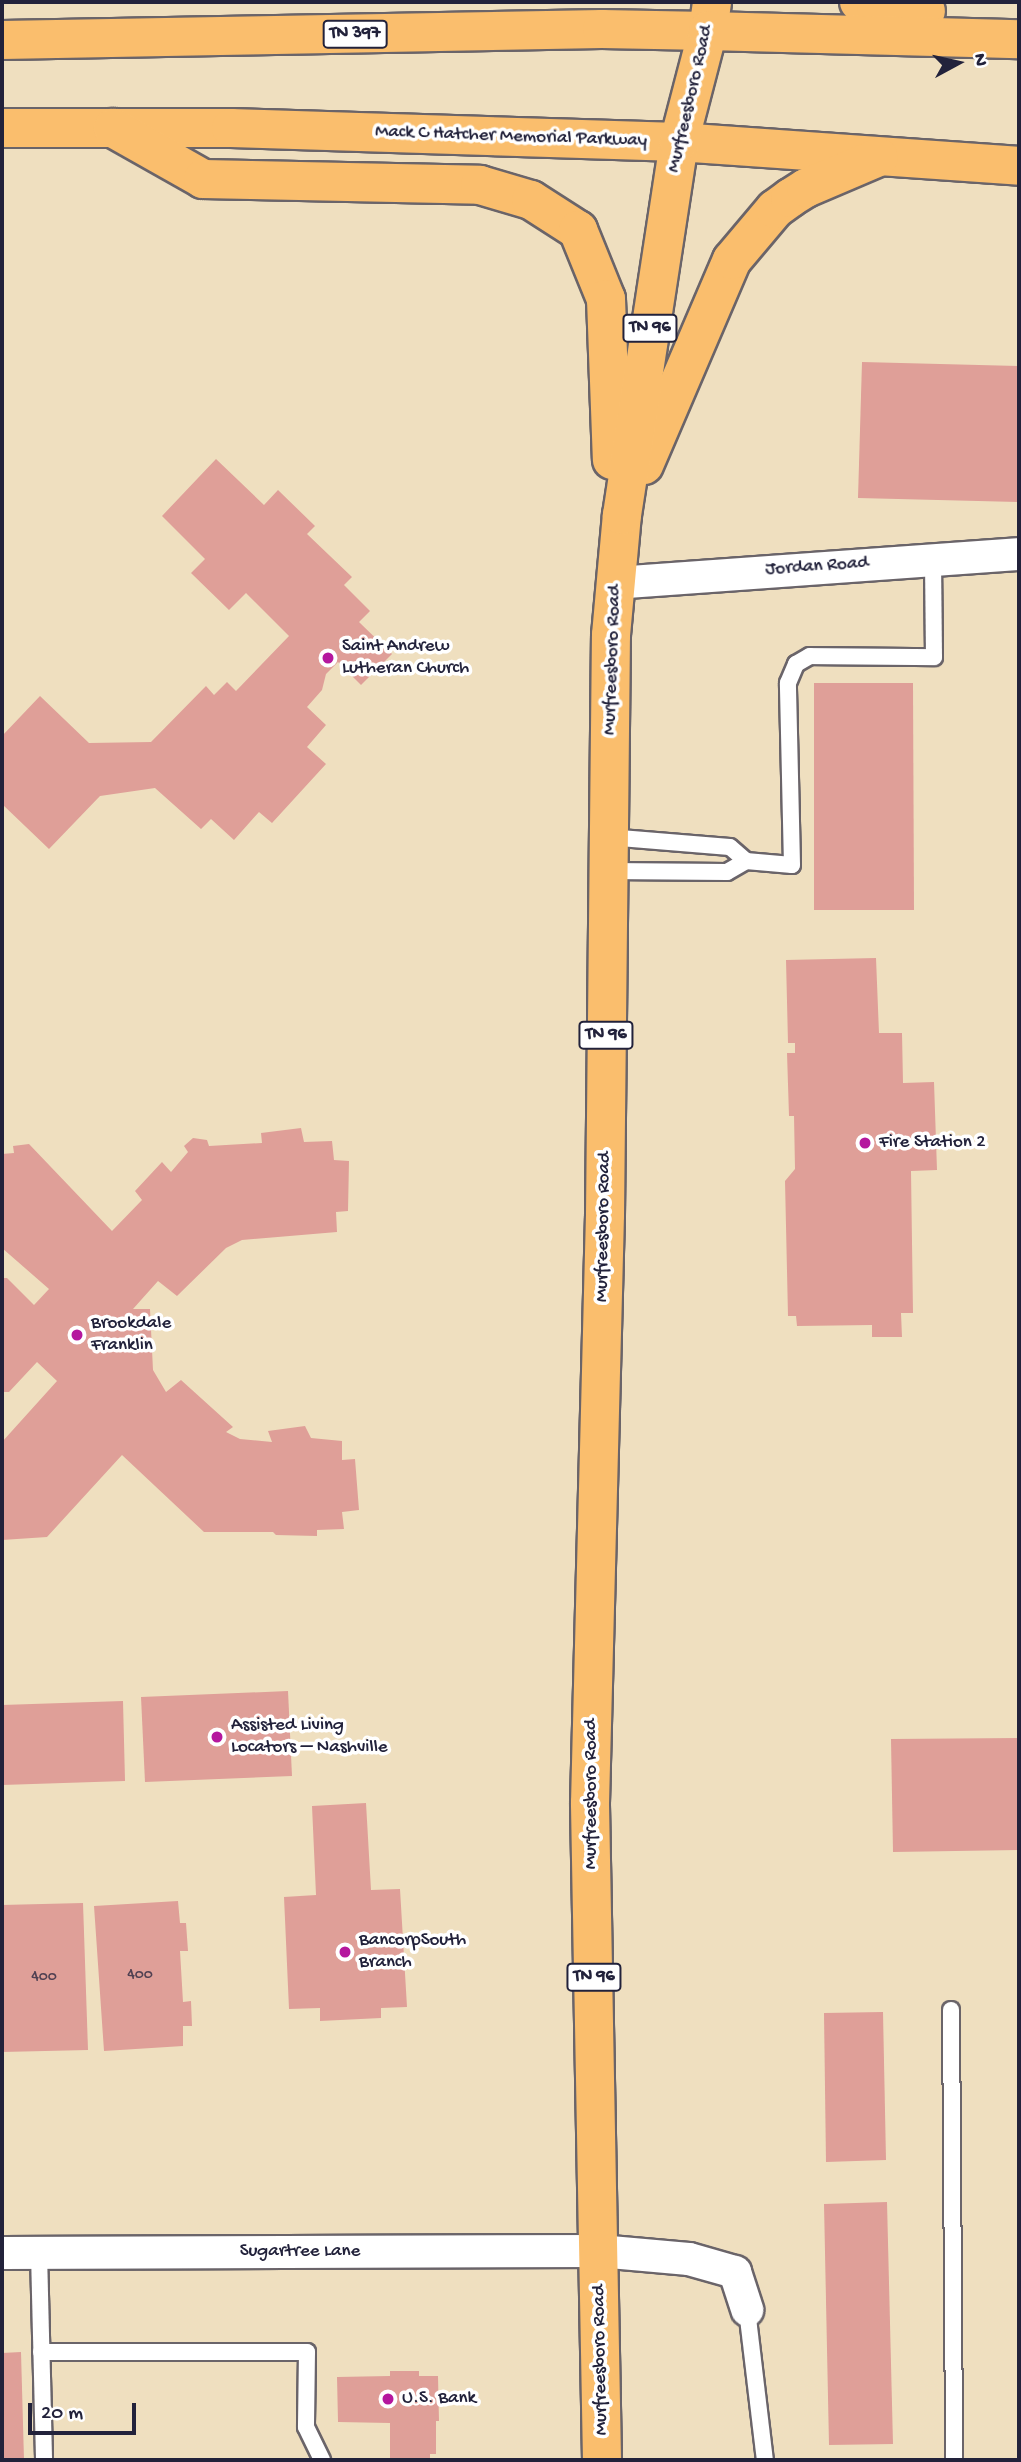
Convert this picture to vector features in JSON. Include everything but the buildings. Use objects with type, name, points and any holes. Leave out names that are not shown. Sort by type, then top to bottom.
[{"type":"main road","points":[[859,2],[876,8],[1019,16]]},
{"type":"main road","name":"TN 397","points":[[2,40],[588,30],[710,16],[1019,39]]},
{"type":"main road","name":"Murfreesboro Road","points":[[602,2460],[590,1803],[605,1215],[608,854],[615,583],[622,515],[679,142],[710,16]]},
{"type":"main road","name":"Mack C Hatcher Memorial Parkway","points":[[2,128],[231,128],[679,142],[1019,166]]},
{"type":"main road","points":[[113,128],[203,179],[480,185],[531,200],[578,230],[606,299],[615,583]]},
{"type":"main road","points":[[622,515],[732,260],[783,204],[806,188],[879,157]]},
{"type":"street","name":"Jordan Road","points":[[615,583],[1019,554]]},
{"type":"street","name":"Sugartree Lane","points":[[2,2253],[599,2251],[690,2259],[735,2272],[747,2310]]},
{"type":"lane","points":[[608,854],[727,872],[747,861],[792,865],[788,683],[796,664],[810,656],[934,657],[933,559]]},
{"type":"lane","points":[[608,854],[730,847],[747,861]]},
{"type":"lane","points":[[951,2010],[954,2460]]},
{"type":"lane","points":[[39,2253],[44,2460]]},
{"type":"lane","points":[[747,2310],[765,2460]]},
{"type":"lane","points":[[41,2352],[307,2352],[306,2427],[322,2460]]},
{"type":"place","name":"Saint Andrew Lutheran Church","points":[[328,658]]},
{"type":"place","name":"Fire Station 2","points":[[865,1143]]},
{"type":"place","name":"Brookdale Franklin","points":[[77,1335]]},
{"type":"place","name":"Assisted Living Locators – Nashville","points":[[217,1737]]},
{"type":"place","name":"BancorpSouth Branch","points":[[345,1952]]},
{"type":"place","name":"U.S. Bank","points":[[388,2399]]}]
